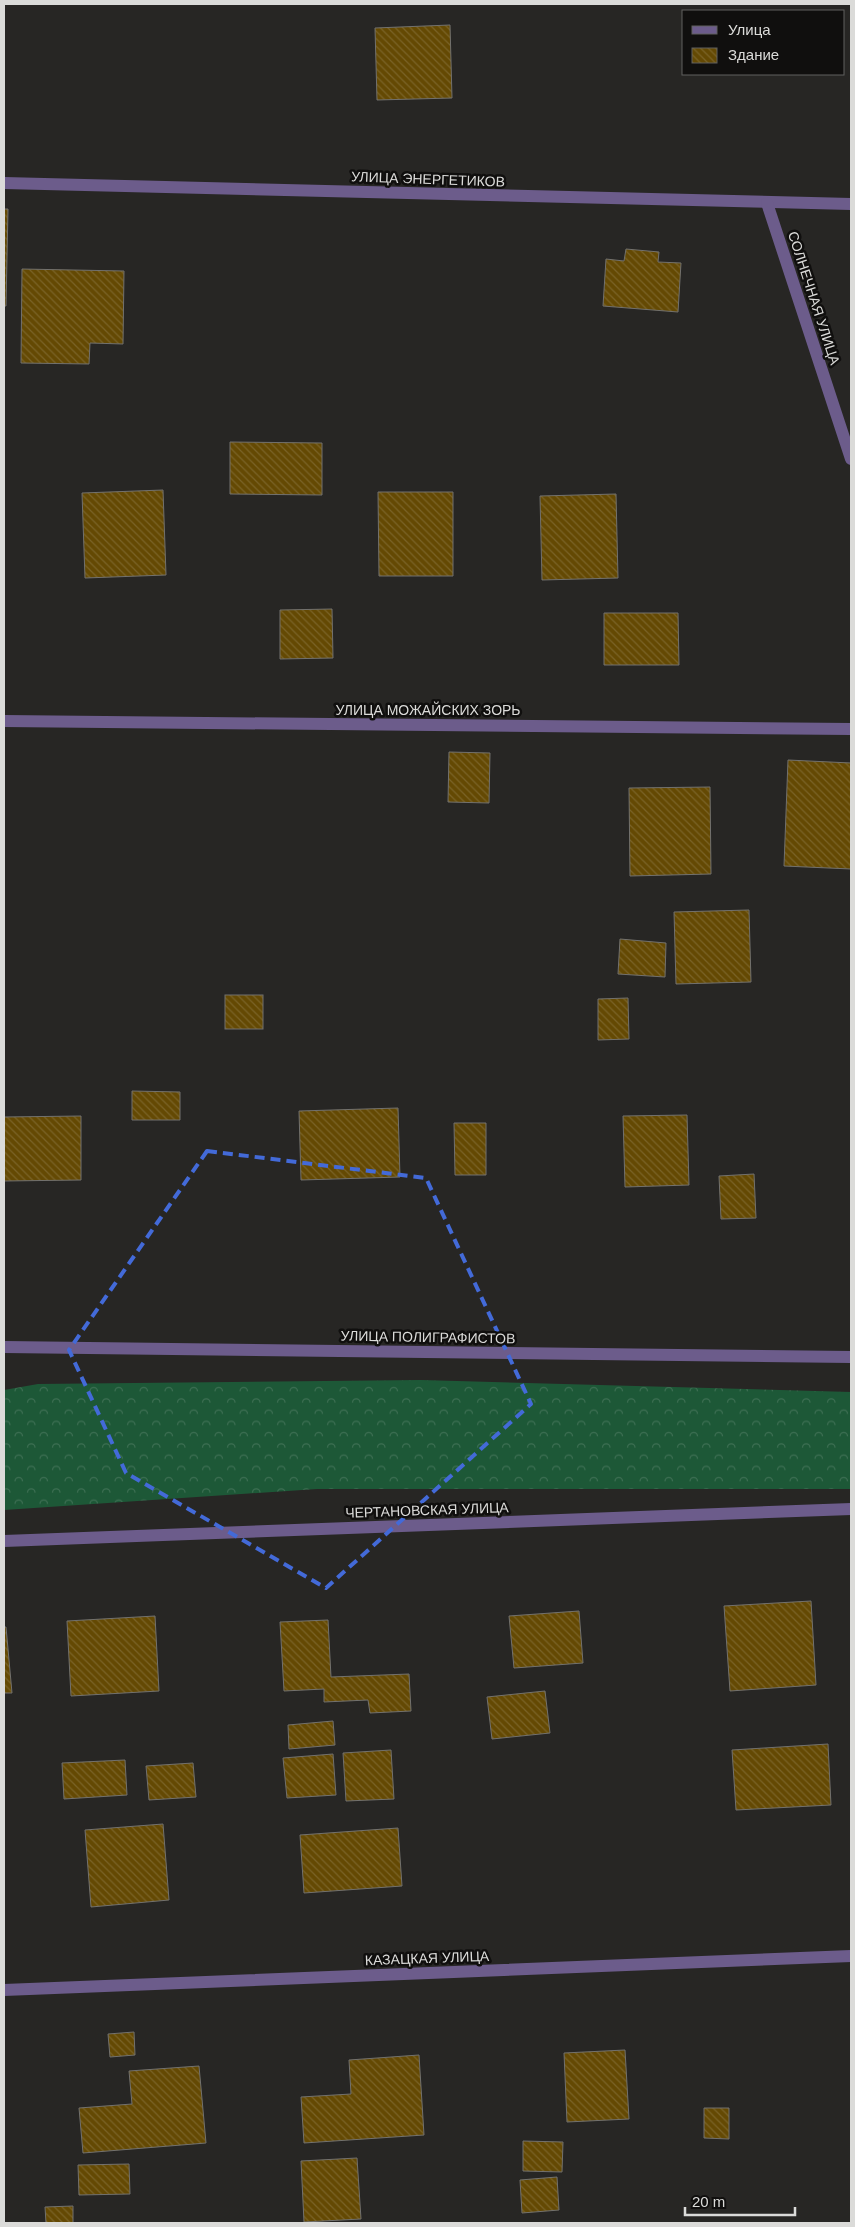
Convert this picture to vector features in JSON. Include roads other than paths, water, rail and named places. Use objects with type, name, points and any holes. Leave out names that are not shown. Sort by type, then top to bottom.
[{"type":"street","name":"УЛИЦА ЭНЕРГЕТИКОВ","points":[[4,182],[851,204]]},
{"type":"street","name":"СОЛНЕЧНАЯ УЛИЦА","points":[[766,203],[851,459]]},
{"type":"street","name":"УЛИЦА МОЖАЙСКИХ ЗОРЬ","points":[[4,721],[851,729]]},
{"type":"street","name":"УЛИЦА ПОЛИГРАФИСТОВ","points":[[4,1347],[851,1357]]},
{"type":"street","name":"ЧЕРТАНОВСКАЯ УЛИЦА","points":[[4,1541],[851,1510]]},
{"type":"street","name":"КАЗАЦКАЯ УЛИЦА","points":[[4,1990],[851,1956]]}]
